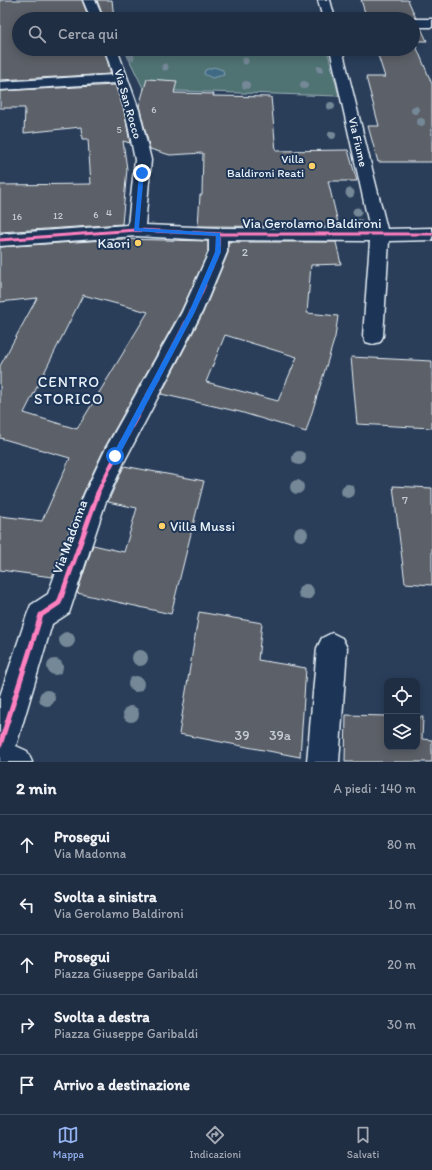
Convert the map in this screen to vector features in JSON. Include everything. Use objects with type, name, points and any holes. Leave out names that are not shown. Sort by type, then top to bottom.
[{"type":"street","points":[[89,0],[95,12]]},
{"type":"street","points":[[324,0],[327,12]]},
{"type":"street","points":[[420,23],[432,23]]},
{"type":"street","name":"Via San Rocco","points":[[114,56],[132,110],[143,160],[136,230]]},
{"type":"street","name":"Via Fiume","points":[[338,56],[380,235],[373,336]]},
{"type":"street","points":[[0,86],[122,79]]},
{"type":"street","name":"Via Gerolamo Baldironi","points":[[0,240],[136,230],[218,234],[432,234]]},
{"type":"street","name":"Via Madonna","points":[[0,745],[41,615],[58,603],[93,503],[115,456],[192,312],[218,252],[218,234]]},
{"type":"street","points":[[323,762],[332,648]]},
{"type":"street","points":[[0,760],[16,762]]},
{"type":"green space","points":[[127,56],[329,56],[339,96],[144,90]]},
{"type":"water","points":[[214,67],[223,70],[224,75],[212,78],[204,74],[205,70]]},
{"type":"building","points":[[0,0],[82,0],[86,12],[12,12],[12,56],[106,56],[111,74],[0,80]]},
{"type":"building","points":[[97,0],[112,0],[113,12],[101,12]]},
{"type":"building","points":[[361,0],[408,0],[413,12],[365,12]]},
{"type":"building","points":[[420,28],[421,28],[427,41],[420,41]]},
{"type":"building","points":[[420,55],[432,84],[432,162],[378,162],[368,126],[379,126],[366,77],[385,77],[378,56]]},
{"type":"building","points":[[147,79],[177,81],[174,93],[214,94],[213,96],[271,97],[276,151],[348,150],[357,181],[328,181],[339,227],[198,226],[200,195],[202,195],[203,153],[170,155],[150,149],[139,106]]},
{"type":"building","points":[[115,85],[124,110],[130,143],[123,141],[127,169],[122,224],[0,232],[0,185],[91,184],[88,139],[82,139],[81,127],[24,133],[25,108],[0,108],[0,91]]},
{"type":"building","points":[[120,239],[208,241],[208,252],[181,311],[105,447],[83,494],[52,577],[0,570],[0,516],[42,521],[70,458],[0,438],[0,366],[37,298],[0,302],[0,247]],"holes":[[[83,295],[148,312],[77,429],[24,413]]]},
{"type":"building","points":[[228,242],[336,242],[341,264],[311,265],[307,313],[338,316],[335,337],[306,432],[240,412],[161,394],[203,313],[228,253]],"holes":[[[225,335],[297,357],[278,401],[206,382]]]},
{"type":"building","points":[[351,357],[432,361],[432,428],[357,424]]},
{"type":"building","name":"Villa Mussi","points":[[124,466],[204,481],[171,614],[77,593],[93,545],[124,552],[137,508],[108,502]]},
{"type":"building","points":[[393,486],[432,488],[432,585],[405,583]]},
{"type":"building","points":[[199,612],[262,623],[258,660],[306,668],[300,757],[179,734]]},
{"type":"building","points":[[346,715],[384,716],[384,750],[420,750],[420,717],[423,717],[422,739],[432,740],[432,762],[345,762]]},
{"type":"cycle path","points":[[0,240],[136,230],[218,234],[432,234]]},
{"type":"cycle path","points":[[0,745],[41,615],[59,603],[93,503],[115,456],[192,312],[218,252],[218,234]]},
{"type":"place","name":"Villa Baldironi Reati","points":[[312,166]]},
{"type":"place","name":"Kaori","points":[[138,243]]},
{"type":"place","name":"Villa Mussi","points":[[162,526]]},
{"type":"district","name":"CENTRO STORICO","points":[[69,390]]},
{"type":"route","points":[[115,456],[192,312],[218,252],[218,234],[136,230],[142,173]]}]
